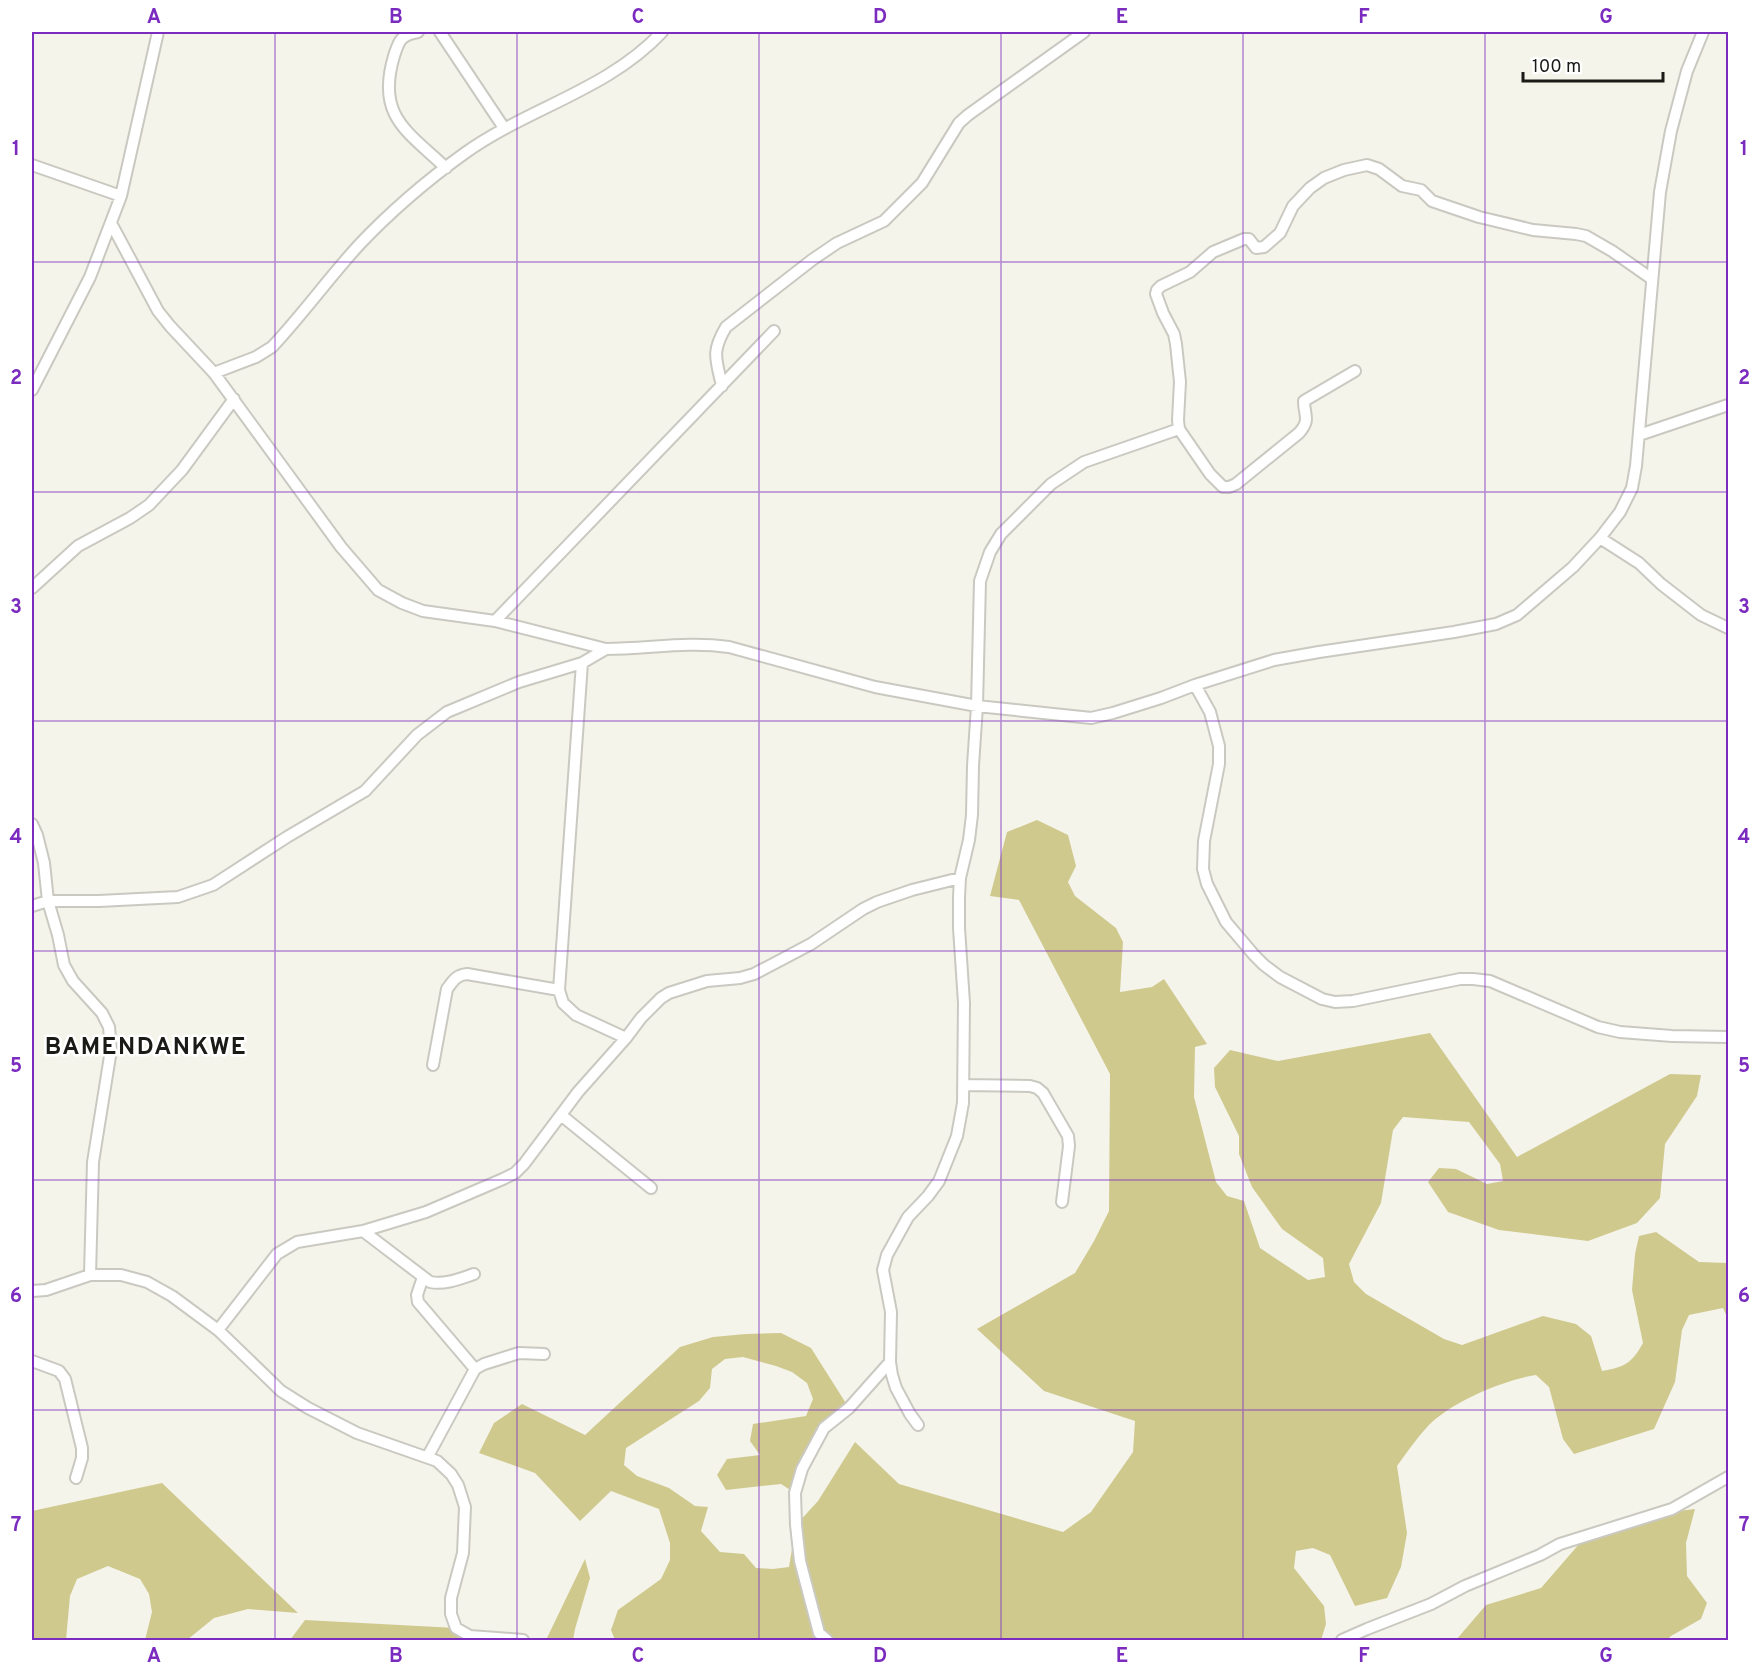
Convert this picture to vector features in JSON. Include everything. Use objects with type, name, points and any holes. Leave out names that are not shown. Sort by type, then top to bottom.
[{"type":"street","points":[[32,390],[90,278],[121,196],[158,32]]},
{"type":"street","points":[[418,32],[404,35],[398,43],[390,71],[389,99],[393,113],[402,126],[446,168]]},
{"type":"street","points":[[440,32],[504,128]]},
{"type":"street","points":[[214,373],[256,357],[272,347],[386,217],[465,153],[504,128],[586,88],[624,64],[662,32]]},
{"type":"street","points":[[722,386],[715,354],[716,342],[726,327],[837,243],[884,221],[922,183],[959,123],[1084,32]]},
{"type":"street","points":[[111,223],[158,311],[214,373],[341,547],[378,590],[402,603],[423,611],[495,621],[606,649],[688,644],[729,647],[875,687],[977,706],[1091,718],[1152,701],[1274,660],[1496,624],[1516,615],[1530,605],[1573,567],[1600,538],[1620,512],[1632,488],[1639,435],[1660,192],[1671,131],[1687,71],[1703,32]]},
{"type":"street","points":[[32,165],[121,196]]},
{"type":"street","points":[[1355,371],[1304,401],[1307,420],[1305,427],[1236,484],[1223,487],[1210,474],[1179,429],[1180,382],[1176,344],[1156,294],[1159,288],[1190,272],[1213,252],[1244,239],[1249,239],[1256,248],[1264,248],[1280,233],[1293,206],[1310,188],[1324,178],[1344,170],[1367,165],[1379,169],[1402,186],[1421,190],[1432,201],[1533,230],[1586,236],[1652,279]]},
{"type":"street","points":[[495,621],[774,332]]},
{"type":"street","points":[[32,588],[78,546],[149,505],[182,470],[234,399]]},
{"type":"street","points":[[1639,435],[1728,405]]},
{"type":"street","points":[[918,1425],[896,1388],[890,1362],[891,1312],[883,1270],[884,1263],[908,1217],[939,1181],[957,1136],[963,1103],[964,1003],[959,928],[960,878],[972,815],[980,581],[990,552],[1001,534],[1051,484],[1084,462],[1179,429]]},
{"type":"street","points":[[1600,538],[1639,563],[1661,584],[1701,615],[1728,628]]},
{"type":"street","points":[[32,906],[48,901],[178,897],[213,885],[287,837],[365,791],[417,735],[447,711],[519,682],[582,663],[606,649]]},
{"type":"street","points":[[582,663],[559,990],[563,1003],[576,1015],[626,1038]]},
{"type":"street","points":[[1195,685],[1210,712],[1218,746],[1219,764],[1204,841],[1203,869],[1207,884],[1227,922],[1254,955],[1280,977],[1322,999],[1335,1002],[1353,1001],[1460,980],[1490,981],[1598,1027],[1620,1032],[1728,1037]]},
{"type":"street","points":[[32,824],[37,834],[44,863],[48,901],[64,966],[73,981],[102,1013],[109,1027],[111,1050],[93,1162],[90,1275]]},
{"type":"street","points":[[218,1330],[278,1254],[287,1247],[308,1239],[363,1231],[426,1212],[515,1173],[578,1092],[655,1003],[669,993],[707,981],[740,978],[754,974],[811,944],[877,902],[912,890],[960,878]]},
{"type":"street","points":[[433,1065],[447,989],[460,975],[467,974],[559,990]]},
{"type":"street","points":[[963,1085],[1037,1088],[1068,1136],[1069,1146],[1062,1202]]},
{"type":"street","points":[[561,1115],[651,1188]]},
{"type":"street","points":[[363,1231],[430,1282],[439,1284],[474,1274]]},
{"type":"street","points":[[32,1292],[46,1290],[90,1275],[121,1275],[147,1282],[172,1296],[218,1330],[281,1391],[308,1408],[357,1433],[437,1461],[451,1474],[458,1485],[465,1507],[463,1552],[451,1598],[451,1614],[456,1628],[470,1636],[524,1641]]},
{"type":"street","points":[[423,1276],[417,1295],[418,1302],[475,1369]]},
{"type":"street","points":[[428,1456],[475,1369],[519,1353],[544,1353]]},
{"type":"street","points":[[32,1361],[59,1371],[65,1379],[82,1448],[82,1458],[76,1478]]},
{"type":"street","points":[[827,1641],[819,1633],[800,1561],[795,1493],[801,1469],[824,1428],[849,1408],[890,1362]]},
{"type":"street","points":[[1342,1641],[1431,1604],[1560,1544],[1672,1509],[1728,1477]]},
{"type":"shaded area","points":[[1037,820],[1068,835],[1076,866],[1068,882],[1075,896],[1116,928],[1123,942],[1120,992],[1152,987],[1164,979],[1207,1044],[1195,1047],[1194,1097],[1216,1182],[1227,1196],[1244,1201],[1260,1248],[1308,1280],[1325,1277],[1323,1258],[1282,1229],[1252,1187],[1239,1154],[1239,1136],[1215,1087],[1214,1068],[1230,1050],[1278,1061],[1430,1033],[1517,1157],[1670,1074],[1701,1075],[1697,1096],[1665,1144],[1660,1198],[1637,1223],[1588,1241],[1499,1230],[1448,1212],[1428,1182],[1439,1168],[1456,1169],[1487,1184],[1503,1181],[1500,1164],[1469,1122],[1403,1117],[1393,1130],[1381,1203],[1349,1264],[1354,1282],[1366,1294],[1444,1339],[1462,1345],[1543,1316],[1576,1324],[1591,1336],[1602,1371],[1627,1363],[1643,1343],[1632,1290],[1635,1254],[1639,1236],[1656,1232],[1699,1262],[1728,1263],[1728,1319],[1723,1308],[1689,1315],[1682,1330],[1675,1382],[1654,1429],[1574,1454],[1563,1439],[1549,1387],[1536,1375],[1478,1393],[1438,1417],[1420,1435],[1397,1466],[1407,1533],[1401,1567],[1387,1598],[1355,1606],[1330,1555],[1313,1548],[1296,1551],[1294,1568],[1324,1606],[1326,1624],[1321,1640],[615,1640],[611,1630],[618,1610],[661,1579],[670,1560],[670,1543],[659,1509],[611,1491],[580,1521],[535,1473],[479,1453],[494,1423],[522,1404],[585,1435],[680,1347],[713,1337],[781,1333],[811,1348],[849,1408],[824,1428],[795,1493],[781,1484],[726,1490],[717,1475],[727,1459],[760,1455],[750,1441],[753,1424],[806,1416],[813,1399],[807,1383],[792,1372],[743,1357],[725,1359],[712,1369],[710,1388],[699,1401],[626,1448],[624,1465],[637,1476],[669,1488],[695,1506],[708,1507],[701,1531],[720,1552],[744,1554],[756,1568],[789,1567],[796,1525],[818,1501],[855,1442],[899,1484],[1063,1532],[1091,1512],[1133,1452],[1135,1421],[1044,1391],[977,1329],[1075,1273],[1109,1211],[1110,1074],[1019,900],[990,896],[1007,832]]},
{"type":"shaded area","points":[[162,1483],[298,1613],[248,1609],[214,1618],[187,1640],[145,1640],[152,1612],[149,1594],[140,1579],[108,1566],[77,1579],[70,1596],[66,1640],[32,1640],[32,1511]]},
{"type":"shaded area","points":[[1695,1509],[1686,1543],[1687,1576],[1707,1603],[1701,1619],[1667,1640],[1456,1640],[1486,1605],[1541,1588],[1593,1528],[1627,1517]]},
{"type":"shaded area","points":[[585,1559],[590,1578],[573,1640],[546,1640]]},
{"type":"shaded area","points":[[305,1620],[456,1628],[484,1640],[290,1640]]},
{"type":"district","name":"BAMENDANKWE","points":[[146,1046]]}]
